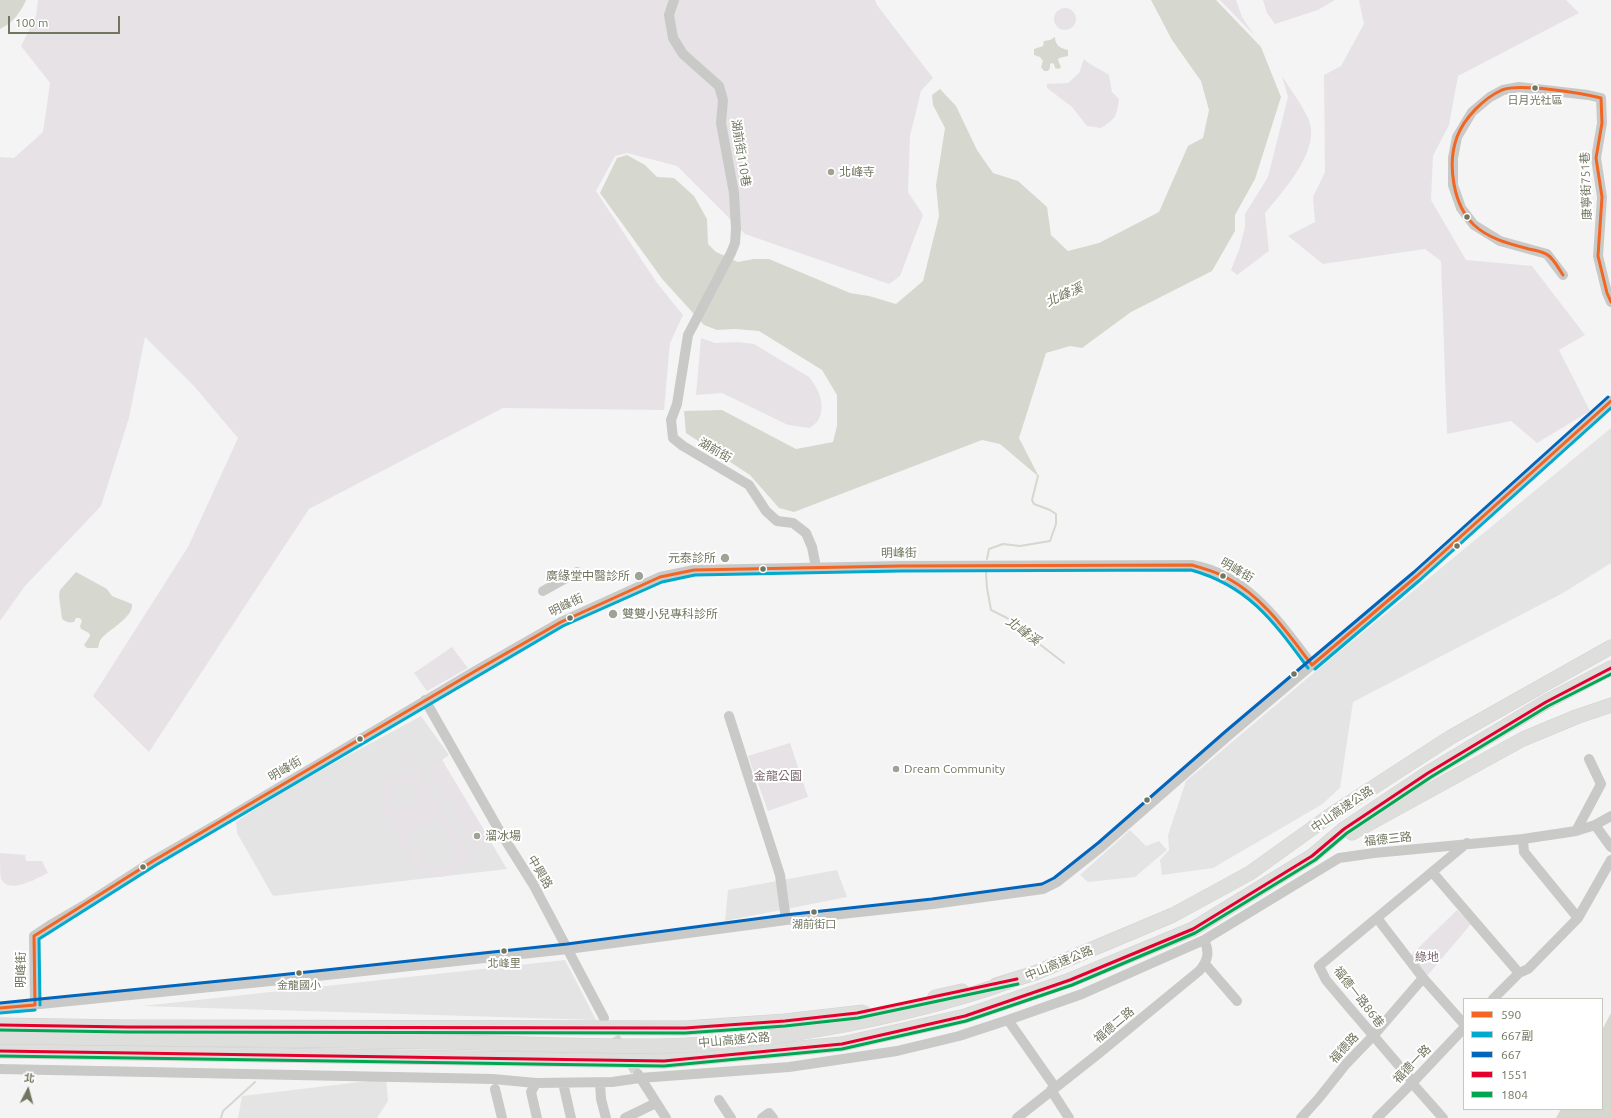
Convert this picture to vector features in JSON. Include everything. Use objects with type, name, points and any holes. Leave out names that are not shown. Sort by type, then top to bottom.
[{"type":"highway","name":"中山高速公路","points":[[0,1037],[478,1042],[584,1046],[668,1045],[780,1036],[830,1028],[942,1004],[1046,969],[1173,915],[1250,874],[1335,812],[1451,737],[1569,669],[1611,647]]},
{"type":"highway","name":"中山高速公路","points":[[0,1051],[664,1061],[842,1044],[965,1016],[1070,980],[1193,929],[1312,856],[1344,829],[1428,773],[1546,702],[1611,668]]},
{"type":"highway","points":[[1312,856],[1523,739],[1576,717],[1611,705]]},
{"type":"highway","points":[[0,1025],[127,1027],[684,1028],[785,1021],[857,1013],[1008,982]]},
{"type":"street","name":"湖前街110巷","points":[[674,0],[669,15],[673,38],[683,54],[719,86],[722,100],[721,123],[734,193],[736,230],[735,242],[731,253],[695,322]]},
{"type":"street","name":"康寧街751巷","points":[[1563,275],[1547,254],[1500,241],[1474,225],[1461,208],[1453,185],[1453,158],[1457,136],[1472,112],[1490,97],[1503,90],[1519,87],[1588,95],[1600,98],[1602,123],[1596,158],[1602,198],[1598,256],[1607,293],[1611,302]]},
{"type":"street","name":"湖前街","points":[[695,322],[688,335],[676,404],[671,420],[673,438],[683,446],[749,485],[766,511],[777,521],[793,523],[806,533],[812,547],[816,567]]},
{"type":"street","points":[[0,1008],[568,949],[786,920],[941,903],[1043,889],[1057,882],[1102,847],[1229,735],[1417,576],[1611,401]]},
{"type":"street","name":"明峰街","points":[[34,1004],[34,936],[153,861],[425,700],[561,622],[660,578],[694,570],[816,567],[1192,565],[1206,568],[1230,579],[1248,590],[1273,614],[1312,665]]},
{"type":"street","points":[[543,591],[576,572]]},
{"type":"street","name":"中興路","points":[[425,700],[499,830],[532,884],[604,1018]]},
{"type":"street","points":[[729,716],[780,875],[786,920]]},
{"type":"street","points":[[1576,831],[1601,784],[1589,759]]},
{"type":"street","name":"福德三路","points":[[0,1069],[493,1079],[536,1083],[563,1083],[600,1082],[638,1075],[789,1067],[868,1056],[897,1051],[959,1036],[1082,994],[1204,940],[1339,858],[1374,853],[1522,839],[1576,831],[1595,825],[1611,816]]},
{"type":"street","points":[[1595,825],[1611,847]]},
{"type":"street","points":[[1522,839],[1524,852],[1578,918]]},
{"type":"street","name":"福德一路86巷","points":[[1437,1116],[1413,1083],[1326,980],[1319,966],[1467,844]]},
{"type":"street","points":[[1494,998],[1519,973],[1528,969],[1578,918],[1611,860]]},
{"type":"street","points":[[1433,873],[1519,973]]},
{"type":"street","points":[[1377,918],[1424,978],[1463,1023]]},
{"type":"street","points":[[1204,940],[1208,948],[1205,964],[1237,1001]]},
{"type":"street","name":"福德二路","points":[[1017,1118],[1200,971],[1205,964]]},
{"type":"street","name":"福德路","points":[[1301,1118],[1346,1064],[1424,978]]},
{"type":"street","points":[[1008,1020],[1053,1089],[1069,1118]]},
{"type":"street","name":"福德一路","points":[[1377,1118],[1413,1083],[1463,1029]]},
{"type":"street","points":[[638,1075],[666,1118]]},
{"type":"street","points":[[600,1082],[601,1099],[606,1118]]},
{"type":"street","points":[[536,1083],[530,1092],[537,1118]]},
{"type":"street","points":[[563,1083],[571,1118]]},
{"type":"street","points":[[495,1089],[502,1118]]},
{"type":"street","points":[[719,1100],[731,1118]]},
{"type":"street","points":[[625,1118],[656,1103]]},
{"type":"shaded area","points":[[1611,428],[1611,563],[1563,593],[1353,702],[1340,788],[1321,805],[1213,868],[1162,875],[1160,860],[1169,850],[1168,835],[1186,781],[1316,671]]},
{"type":"shaded area","points":[[421,716],[449,755],[442,760],[507,869],[273,896],[237,833],[236,822],[286,789]]},
{"type":"shaded area","points":[[1130,830],[1146,846],[1159,841],[1167,850],[1135,877],[1088,882],[1080,875]]},
{"type":"shaded area","points":[[837,870],[847,897],[725,921],[728,890]]},
{"type":"shaded area","points":[[565,960],[596,1020],[142,1006]]},
{"type":"shaded area","points":[[386,1079],[388,1101],[377,1118],[238,1118],[242,1096]]},
{"type":"green space","points":[[38,0],[875,0],[877,5],[933,78],[921,91],[910,136],[908,192],[923,215],[900,276],[889,284],[745,234],[677,166],[627,153],[615,156],[596,191],[657,283],[683,315],[670,343],[664,410],[503,408],[309,509],[149,752],[93,696],[188,547],[238,438],[193,385],[145,337],[129,418],[101,506],[25,586],[0,621],[0,157],[14,158],[43,132],[50,83],[21,46],[36,16]]},
{"type":"green space","points":[[1220,0],[1236,0],[1242,17],[1254,35]]},
{"type":"green space","points":[[1263,0],[1335,0],[1318,10],[1275,24],[1267,13]]},
{"type":"green space","points":[[1359,0],[1566,0],[1579,13],[1458,76],[1449,125],[1433,156],[1431,200],[1466,260],[1532,266],[1585,335],[1559,350],[1590,411],[1537,443],[1511,421],[1447,434],[1441,261],[1425,249],[1323,264],[1288,236],[1315,222],[1313,197],[1325,172],[1324,75],[1341,66],[1364,24]]},
{"type":"green space","points":[[1065,8],[1069,9],[1075,15],[1075,23],[1069,29],[1065,30],[1061,29],[1055,23],[1054,19],[1055,15],[1061,9]]},
{"type":"green space","points":[[1084,59],[1109,75],[1112,92],[1119,99],[1115,116],[1110,122],[1101,128],[1087,126],[1072,107],[1047,88],[1047,84],[1068,83],[1079,73]]},
{"type":"green space","points":[[1282,76],[1302,106],[1310,123],[1311,135],[1309,147],[1304,159],[1289,183],[1265,213],[1269,251],[1237,275],[1231,270],[1239,250],[1245,227],[1245,214],[1268,177],[1288,97]]},
{"type":"green space","points":[[701,338],[715,343],[738,342],[754,344],[809,377],[820,396],[822,408],[817,422],[810,428],[788,425],[722,393],[696,395]]},
{"type":"green space","points":[[452,647],[468,668],[427,691],[414,673]]},
{"type":"green space","name":"金龍公園","points":[[790,743],[808,797],[768,811],[748,756]]},
{"type":"green space","points":[[411,760],[473,860],[468,864],[464,859],[460,859],[458,870],[448,876],[431,876],[421,871],[417,867],[380,805],[382,792],[389,782],[400,777],[413,776],[406,763]],"holes":[[[410,784],[415,786],[423,793],[393,811],[390,805],[390,796],[392,792],[399,786]],[[438,817],[454,846],[454,851],[449,862],[441,866],[434,867],[423,861],[407,835]]]},
{"type":"green space","points":[[442,760],[491,842],[476,851],[429,769]]},
{"type":"green space","points":[[0,853],[25,855],[26,861],[42,861],[48,873],[24,884],[11,886],[5,884],[1,879]]},
{"type":"green space","name":"綠地","points":[[1457,910],[1471,924],[1427,976],[1411,955]]},
{"type":"water","points":[[0,0],[26,0],[16,17],[9,24],[0,29]]},
{"type":"water","points":[[1151,0],[1216,0],[1261,47],[1281,97],[1255,179],[1235,215],[1235,231],[1212,271],[1131,312],[1082,348],[1070,346],[1046,353],[1019,438],[1039,477],[1000,444],[982,440],[794,512],[779,508],[750,475],[686,433],[684,411],[722,410],[796,449],[833,442],[837,426],[837,395],[822,370],[759,331],[735,329],[717,330],[704,325],[663,280],[600,193],[617,158],[627,155],[645,165],[657,177],[674,178],[694,196],[707,219],[708,244],[716,252],[738,262],[754,259],[769,259],[850,293],[869,296],[896,304],[923,281],[939,216],[936,185],[945,128],[933,105],[932,95],[940,89],[956,106],[977,150],[993,173],[1018,181],[1047,207],[1051,235],[1068,251],[1099,243],[1159,212],[1188,146],[1203,138],[1209,110],[1201,81],[1172,40]]},
{"type":"water","points":[[1055,37],[1057,45],[1068,50],[1068,56],[1059,58],[1058,60],[1061,67],[1059,69],[1055,68],[1054,64],[1052,63],[1050,64],[1048,71],[1044,71],[1041,67],[1043,61],[1040,57],[1034,55],[1034,49],[1043,46],[1044,41]]},
{"type":"water","points":[[76,572],[107,589],[112,596],[132,604],[132,609],[129,614],[104,635],[99,642],[98,648],[87,648],[84,645],[90,636],[89,633],[81,629],[80,626],[82,621],[80,618],[76,618],[74,622],[66,622],[62,619],[59,596],[60,590]]},
{"type":"water","points":[[1611,1013],[1611,1118],[1556,1118],[1560,1110],[1603,1110],[1603,1028]]},
{"type":"waterway","name":"北峰溪","points":[[987,559],[989,549],[1003,544],[1020,546],[1050,541],[1056,524],[1056,514],[1034,504],[1032,500],[1038,476]]},
{"type":"waterway","name":"北峰溪","points":[[986,573],[991,610],[1013,621],[1029,636],[1064,663]]},
{"type":"waterway","points":[[221,1118],[223,1111],[255,1082]]},
{"type":"tunnel","points":[[607,1024],[636,1072]]},
{"type":"transit line","name":"590","points":[[1563,275],[1553,260],[1546,254],[1500,240],[1480,230],[1467,217],[1461,207],[1457,195],[1452,171],[1452,159],[1457,137],[1464,123],[1475,109],[1488,98],[1502,90],[1511,88],[1536,88],[1566,91],[1601,98],[1602,123],[1596,158],[1602,197],[1598,256],[1607,293],[1611,302]]},
{"type":"transit line","name":"667","points":[[0,1003],[567,944],[785,915],[932,899],[1042,884],[1054,878],[1098,843],[1226,731],[1414,572],[1608,397]]},
{"type":"transit line","name":"590","points":[[1312,665],[1417,576],[1611,401]]},
{"type":"transit line","name":"667副","points":[[1315,669],[1420,580],[1611,408]]},
{"type":"transit line","name":"590","points":[[35,1005],[34,936],[153,861],[477,670],[561,622],[660,577],[694,570],[900,566],[1192,565],[1225,577],[1242,587],[1253,596],[1275,618],[1312,665]]},
{"type":"transit line","name":"667副","points":[[40,1005],[39,939],[156,865],[563,626],[662,582],[695,575],[900,571],[1191,570],[1211,577],[1245,596],[1271,621],[1308,668]]},
{"type":"transit line","name":"1551","points":[[0,1051],[664,1061],[842,1044],[965,1016],[1070,980],[1193,929],[1312,856],[1344,829],[1428,773],[1546,702],[1611,668]]},
{"type":"transit line","name":"1804","points":[[0,1056],[664,1066],[842,1049],[966,1021],[1072,985],[1195,933],[1315,860],[1347,833],[1431,777],[1548,706],[1611,674]]},
{"type":"transit line","name":"1551","points":[[0,1025],[127,1027],[685,1028],[785,1021],[857,1013],[1017,979]]},
{"type":"transit line","name":"1804","points":[[0,1030],[127,1032],[685,1033],[785,1026],[858,1018],[1018,984]]},
{"type":"transit line","name":"590","points":[[0,1008],[35,1005]]},
{"type":"transit line","name":"667副","points":[[0,1013],[35,1010]]},
{"type":"place","name":"日月光社區","points":[[1535,88]]},
{"type":"place","name":"北峰寺","points":[[831,172]]},
{"type":"place","name":"元泰診所","points":[[725,558]]},
{"type":"place","name":"廣緣堂中醫診所","points":[[639,576]]},
{"type":"place","name":"雙雙小兒專科診所","points":[[613,614]]},
{"type":"place","name":"Dream Community","points":[[896,769]]},
{"type":"place","name":"溜冰場","points":[[477,836]]},
{"type":"place","name":"湖前街口","points":[[814,912]]},
{"type":"place","name":"北峰里","points":[[504,951]]},
{"type":"place","name":"金龍國小","points":[[299,973]]}]
